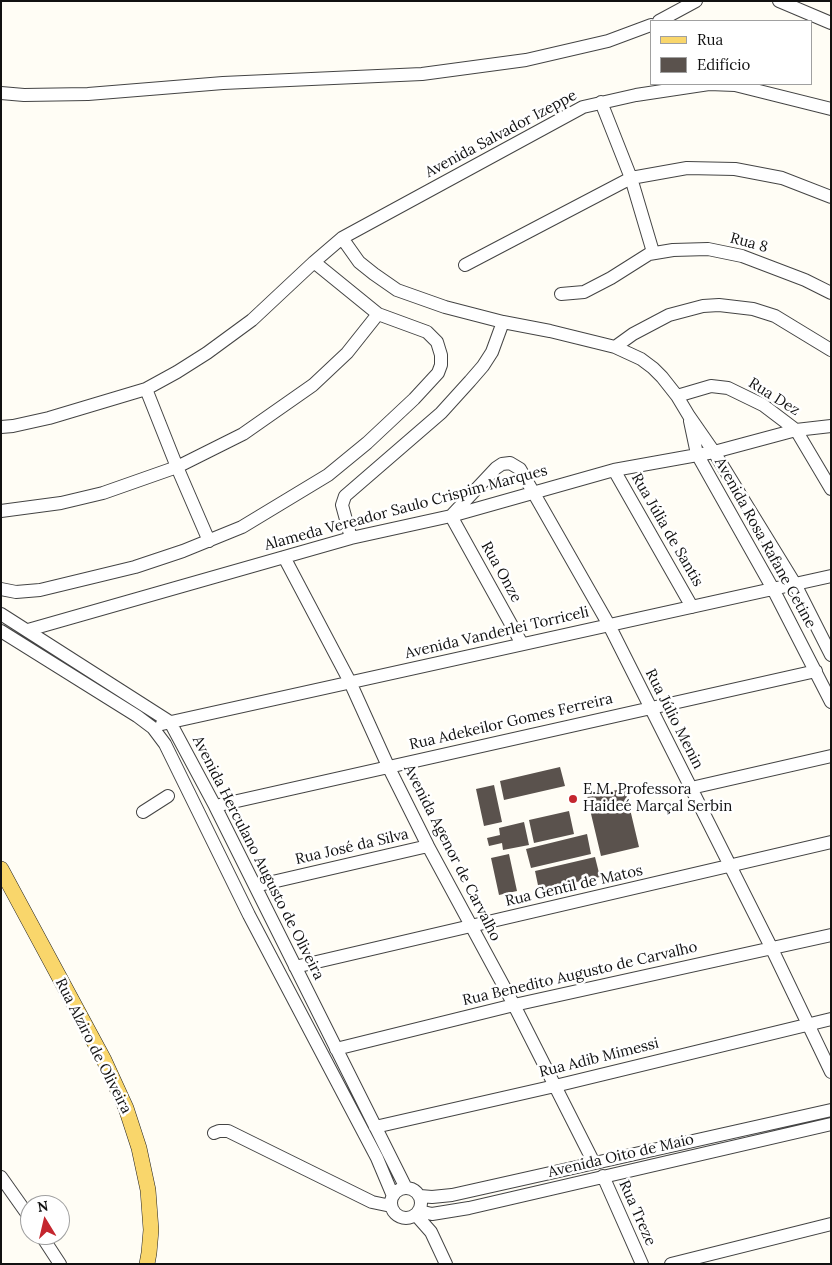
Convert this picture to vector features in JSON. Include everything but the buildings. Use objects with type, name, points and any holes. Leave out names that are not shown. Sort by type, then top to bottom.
[{"type":"main road","name":"Rua Alziro de Oliveira","points":[[1,869],[104,1060],[126,1108],[139,1148],[148,1190],[151,1230],[147,1264]]},
{"type":"street","points":[[661,20],[696,1]]},
{"type":"street","points":[[779,1],[831,24]]},
{"type":"street","points":[[1,93],[24,95],[88,94],[223,83],[422,74],[526,60],[608,41],[650,24]]},
{"type":"street","name":"Avenida Salvador Izeppe","points":[[1,427],[48,418],[146,389],[207,353],[252,320],[342,238],[570,114],[601,102],[702,85]]},
{"type":"street","name":"Avenida Salvador Izeppe","points":[[735,85],[831,109]]},
{"type":"street","points":[[601,102],[631,178],[653,252]]},
{"type":"street","points":[[466,265],[631,178],[686,168],[735,169],[782,178],[831,197]]},
{"type":"street","name":"Avenida Rosa Rafane Cetine","points":[[342,238],[359,262],[397,290],[445,307],[615,347],[653,368],[677,396],[714,452],[795,584],[831,655]]},
{"type":"street","name":"Rua 8","points":[[561,294],[584,292],[653,252],[708,249],[742,256],[831,292]]},
{"type":"street","points":[[1,589],[16,592],[40,590],[135,567],[183,551],[242,527],[328,475],[367,444],[414,399],[438,373],[441,365],[441,355],[437,342],[426,332],[378,314],[314,262]]},
{"type":"street","points":[[615,347],[633,334],[669,315],[703,306],[719,305],[752,309],[775,316],[831,350]]},
{"type":"street","points":[[1,511],[61,503],[104,493],[177,467],[243,434],[313,385],[347,353],[378,314]]},
{"type":"street","points":[[351,538],[342,505],[345,496],[441,413],[483,366],[492,352],[503,322]]},
{"type":"street","name":"Rua Dez","points":[[677,396],[711,386],[728,388],[763,405],[796,430]]},
{"type":"street","points":[[146,389],[209,541]]},
{"type":"street","name":"Avenida Rosa Rafane Cetine","points":[[689,416],[697,454],[774,589],[831,702]]},
{"type":"street","name":"Alameda Vereador Saulo Crispim Marques","points":[[28,630],[351,538],[451,516],[614,470],[714,452],[796,430],[831,426]]},
{"type":"street","points":[[796,430],[831,489]]},
{"type":"street","name":"Rua Júlio Menin","points":[[451,516],[496,468],[502,464],[510,463],[520,469],[609,625],[771,947],[831,1072]]},
{"type":"street","name":"Rua Júlia de Santis","points":[[614,470],[692,606]]},
{"type":"street","name":"Rua Onze","points":[[451,516],[522,644]]},
{"type":"street","name":"Avenida Agenor de Carvalho","points":[[284,557],[350,682],[388,766],[428,846],[514,1005],[594,1163]]},
{"type":"street","name":"Avenida Vanderlei Torriceli","points":[[153,728],[159,724],[831,576]]},
{"type":"street","name":"Avenida Herculano Augusto de Oliveira","points":[[1,614],[170,722],[215,806],[406,1188]]},
{"type":"street","name":"Avenida Herculano Augusto de Oliveira","points":[[1,631],[137,716],[153,728],[165,744],[249,914],[377,1158],[392,1201]]},
{"type":"street","name":"Rua Adekeilor Gomes Ferreira","points":[[215,806],[816,670]]},
{"type":"street","points":[[691,788],[831,756]]},
{"type":"street","points":[[143,812],[168,796]]},
{"type":"street","name":"Rua Gentil de Matos","points":[[295,966],[831,842]]},
{"type":"street","name":"Rua José da Silva","points":[[254,886],[428,846]]},
{"type":"street","name":"Rua Benedito Augusto de Carvalho","points":[[336,1049],[514,1005],[831,934]]},
{"type":"street","name":"Rua Adib Mimessi","points":[[376,1127],[555,1086],[831,1018]]},
{"type":"street","name":"Avenida Oito de Maio","points":[[420,1196],[452,1195],[831,1110]]},
{"type":"street","name":"Avenida Oito de Maio","points":[[392,1201],[396,1215],[401,1218],[406,1219],[418,1213],[444,1214],[831,1124]]},
{"type":"street","points":[[214,1133],[219,1130],[228,1131],[372,1202],[392,1201],[397,1192],[406,1188],[412,1189],[420,1196],[421,1206],[418,1213],[431,1232],[446,1264]]},
{"type":"street","name":"Rua Treze","points":[[603,1176],[642,1264]]},
{"type":"street","points":[[1,1177],[20,1204]]},
{"type":"street","points":[[671,1264],[831,1224]]},
{"type":"street","points":[[48,1245],[60,1264]]},
{"type":"place","name":"E.M. Professora Haideé Marçal Serbin","points":[[573,799]]}]
